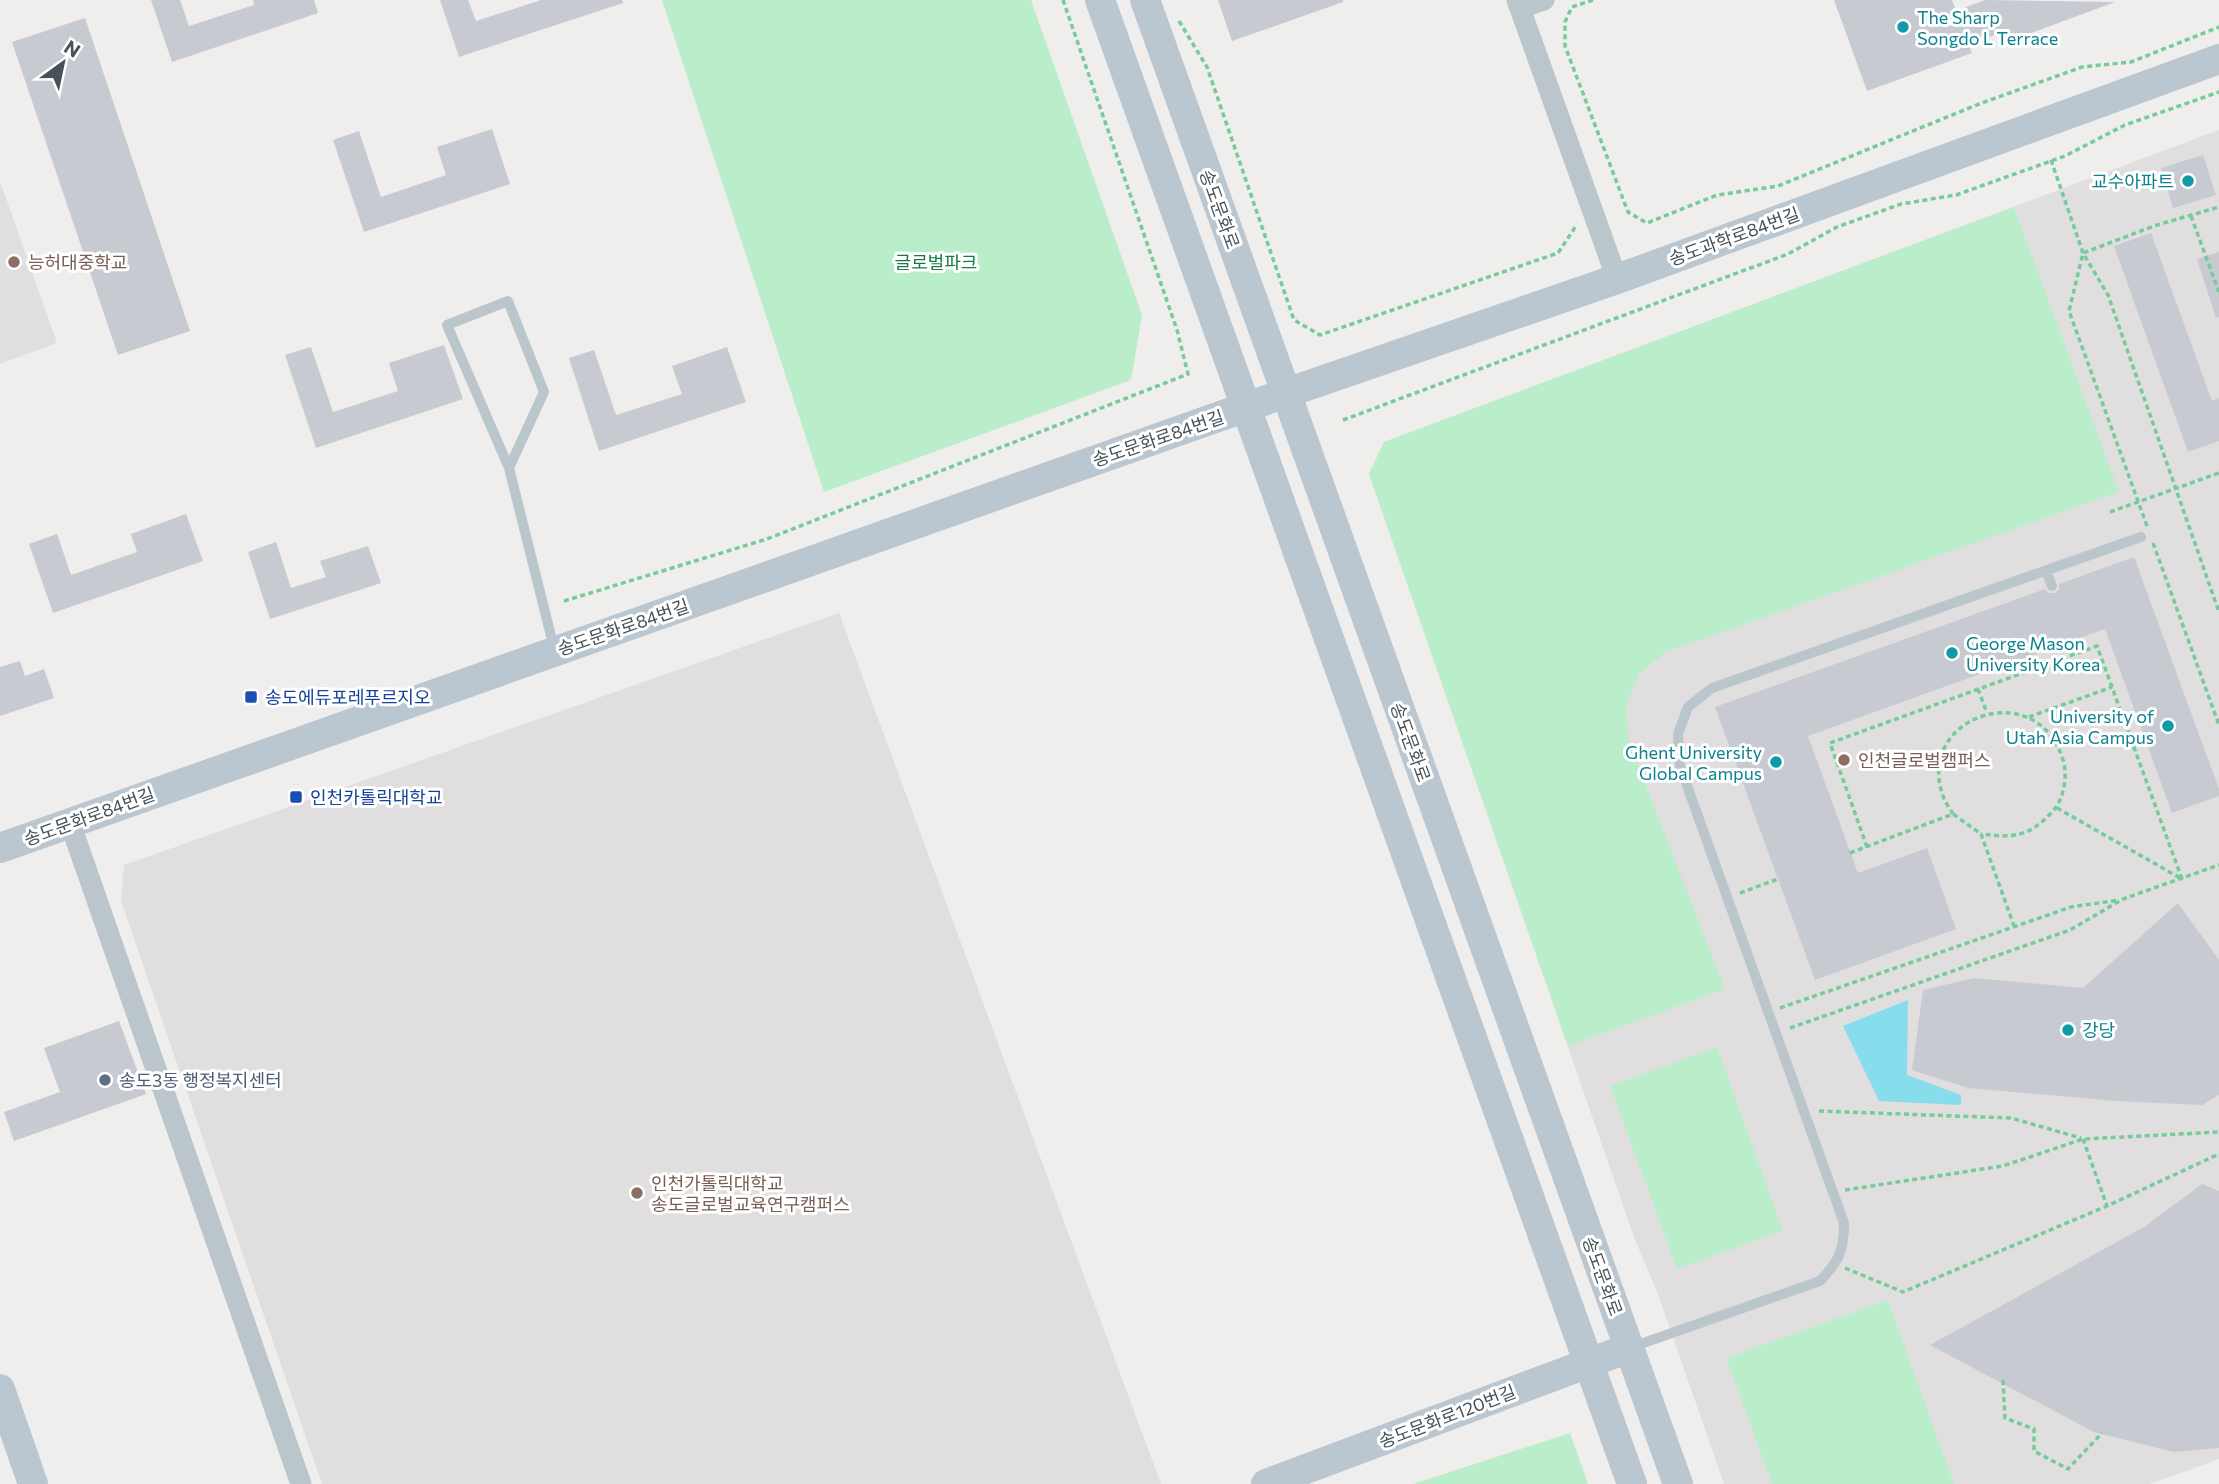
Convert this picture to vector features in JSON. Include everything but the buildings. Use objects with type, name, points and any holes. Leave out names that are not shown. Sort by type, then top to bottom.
[{"type":"street","points":[[1100,0],[1632,1484]]},
{"type":"street","name":"송도문화로","points":[[1145,0],[1678,1484]]},
{"type":"street","points":[[1544,0],[1519,4],[1617,279]]},
{"type":"street","name":"송도과학로84번길","points":[[1247,407],[1617,279],[2219,59]]},
{"type":"street","name":"송도문화로84번길","points":[[0,848],[1247,407]]},
{"type":"street","points":[[70,822],[301,1484]]},
{"type":"street","name":"송도문화로120번길","points":[[1266,1484],[1629,1348]]},
{"type":"street","points":[[0,1389],[33,1484]]},
{"type":"lane","points":[[509,468],[544,392],[508,301],[447,325],[509,468],[554,651]]},
{"type":"lane","points":[[1629,1348],[1820,1281],[1836,1265],[1844,1243],[1844,1223],[1680,766],[1678,734],[1688,707],[1712,688],[2147,538]]},
{"type":"lane","points":[[2046,571],[2052,586]]},
{"type":"path","points":[[564,601],[766,539],[1188,374],[1177,330],[1063,0]]},
{"type":"path","points":[[1593,0],[1572,8],[1565,22],[1565,46],[1628,212],[1647,223],[1717,195],[1777,186],[1979,104],[2056,76],[2082,67],[2131,62],[2219,27]]},
{"type":"path","points":[[1174,14],[1207,67],[1294,320],[1320,335],[1558,253],[1577,227],[1572,214]]},
{"type":"path","points":[[1343,420],[1788,254],[1837,227],[1901,204],[1956,195],[2051,160],[2125,125],[2219,92]]},
{"type":"path","points":[[2051,160],[2083,253],[2108,295],[2219,612]]},
{"type":"path","points":[[2083,253],[2157,225],[2219,206]]},
{"type":"path","points":[[2191,216],[2219,292]]},
{"type":"path","points":[[2083,253],[2069,311],[2148,527]]},
{"type":"path","points":[[2110,512],[2219,473]]},
{"type":"path","points":[[2147,538],[2219,725]]},
{"type":"path","points":[[1867,847],[1830,743],[2097,646],[2182,879]]},
{"type":"path","points":[[2029,717],[2112,687]]},
{"type":"path","points":[[1979,689],[1987,713]]},
{"type":"path","points":[[2008,712],[2029,717],[2046,729],[2059,746],[2065,766],[2064,788],[2057,808],[2037,828],[2010,838],[1981,834],[1954,814],[1943,796],[1939,775],[1942,754],[1952,736],[1968,721],[1987,713],[2008,712]]},
{"type":"path","points":[[2057,808],[2182,879]]},
{"type":"path","points":[[1850,853],[1954,814]]},
{"type":"path","points":[[1981,834],[2014,926]]},
{"type":"path","points":[[1769,1013],[2071,907],[2123,899],[2219,866]]},
{"type":"path","points":[[1752,888],[1778,879]]},
{"type":"path","points":[[1776,1033],[2070,930],[2123,899]]},
{"type":"path","points":[[1803,1110],[2011,1118],[2083,1139]]},
{"type":"path","points":[[1833,1192],[2003,1166],[2083,1139],[2219,1132]]},
{"type":"path","points":[[2083,1139],[2107,1206]]},
{"type":"path","points":[[1836,1265],[1903,1292],[2107,1206],[2219,1154]]},
{"type":"path","points":[[2003,1380],[2006,1418],[2034,1429],[2034,1451],[2056,1463],[2068,1469],[2102,1433]]},
{"type":"shaded area","name":"인천글로벌캠퍼스","points":[[2219,130],[2219,1459],[2150,1484],[1724,1484],[1659,1297],[1634,1237],[1369,474],[1384,442]]},
{"type":"shaded area","name":"능허대중학교","points":[[0,181],[57,343],[0,364]]},
{"type":"shaded area","name":"인천가톨릭대학교 송도글로벌교육연구캠퍼스","points":[[839,613],[1161,1484],[322,1484],[121,901],[124,865]]},
{"type":"green space","name":"글로벌파크","points":[[662,0],[1031,0],[1142,315],[1131,380],[824,492]]},
{"type":"green space","points":[[2014,207],[2119,492],[1666,652],[1639,674],[1626,706],[1629,742],[1725,989],[1568,1046],[1369,474],[1384,442]]},
{"type":"green space","points":[[1717,1047],[1783,1231],[1677,1269],[1610,1086]]},
{"type":"green space","points":[[1888,1300],[1954,1484],[1772,1484],[1726,1358]]},
{"type":"green space","points":[[1570,1433],[1588,1484],[1413,1484]]},
{"type":"water","points":[[1908,1000],[1907,1075],[1961,1095],[1961,1105],[1879,1101],[1843,1026]]},
{"type":"place","name":"The Sharp Songdo L Terrace","points":[[1903,27]]},
{"type":"place","name":"교수아파트","points":[[2188,181]]},
{"type":"place","name":"능허대중학교","points":[[14,262]]},
{"type":"place","name":"George Mason University Korea","points":[[1952,653]]},
{"type":"place","name":"송도에듀포레푸르지오","points":[[251,697]]},
{"type":"place","name":"University of Utah Asia Campus","points":[[2168,726]]},
{"type":"place","name":"인천글로벌캠퍼스","points":[[1844,760]]},
{"type":"place","name":"Ghent University Global Campus","points":[[1776,762]]},
{"type":"place","name":"인천카톨릭대학교","points":[[296,797]]},
{"type":"place","name":"강당","points":[[2068,1030]]},
{"type":"place","name":"송도3동 행정복지센터","points":[[105,1080]]},
{"type":"place","name":"인천가톨릭대학교 송도글로벌교육연구캠퍼스","points":[[637,1193]]}]
